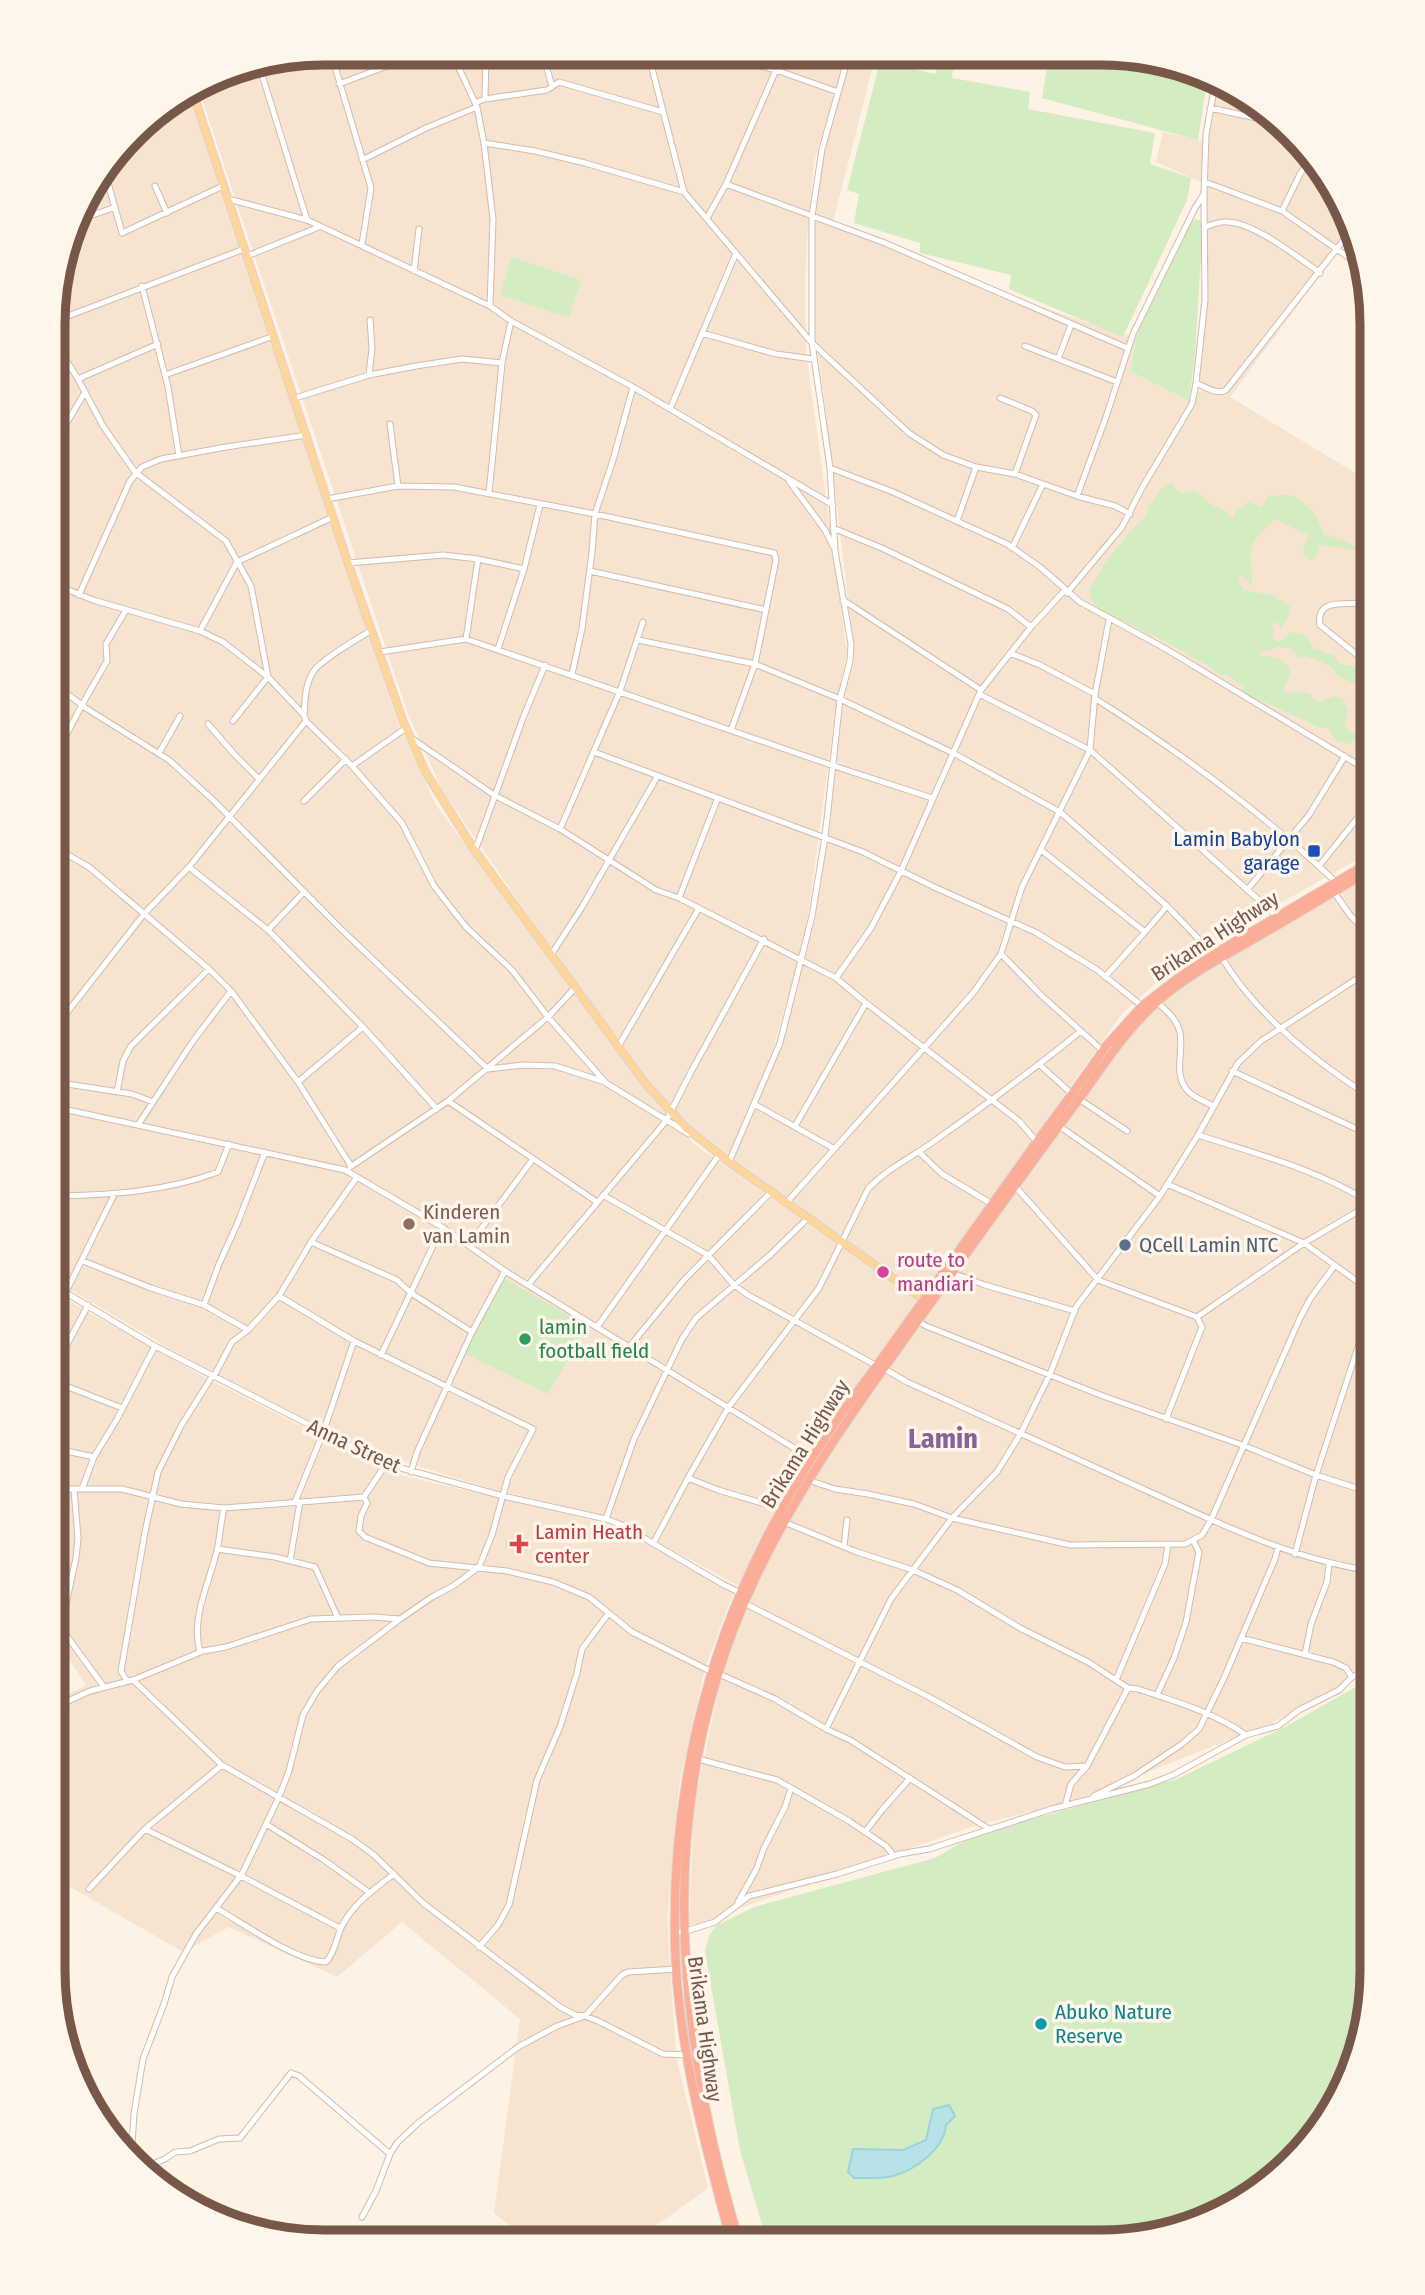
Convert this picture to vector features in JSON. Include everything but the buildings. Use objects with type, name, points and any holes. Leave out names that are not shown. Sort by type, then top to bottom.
[{"type":"highway","name":"Brikama Highway","points":[[880,1367],[1037,1142],[1157,1002],[1217,956],[1277,916],[1359,873]]},
{"type":"highway","name":"Brikama Highway","points":[[736,2230],[717,2164],[690,2025],[679,1932],[678,1860],[684,1793],[697,1731],[715,1673],[744,1597],[782,1509],[815,1461],[843,1412],[918,1321],[927,1302],[952,1273],[1058,1125],[1103,1051],[1142,1006],[1183,973],[1334,892],[1339,884]]},
{"type":"highway","name":"Brikama Highway","points":[[744,1597],[808,1480],[815,1461]]},
{"type":"highway","name":"Brikama Highway","points":[[715,1673],[698,1759],[686,1841],[677,1969],[688,2055],[710,2164],[728,2230]]},
{"type":"main road","points":[[195,99],[348,563],[409,736],[441,800],[668,1117],[927,1302]]},
{"type":"street","points":[[334,65],[371,188],[362,244]]},
{"type":"street","points":[[339,83],[389,65]]},
{"type":"street","points":[[458,65],[476,105],[484,143],[493,219],[490,306]]},
{"type":"street","points":[[485,99],[486,65]]},
{"type":"street","points":[[547,65],[552,86]]},
{"type":"street","points":[[651,65],[684,192],[812,343],[909,433],[943,455],[976,467],[1015,474],[1115,506],[1130,514]]},
{"type":"street","points":[[760,65],[838,92]]},
{"type":"street","points":[[729,1162],[779,1043],[812,916],[825,837],[840,699],[850,661],[851,644],[835,551],[830,468],[812,343],[812,216],[822,149],[846,65]]},
{"type":"street","points":[[707,218],[726,184],[776,70]]},
{"type":"street","points":[[261,73],[307,220]]},
{"type":"street","points":[[362,160],[485,99],[547,90],[559,82],[663,112]]},
{"type":"street","points":[[836,978],[871,928],[901,871],[980,692],[1031,627],[1066,592],[1122,527],[1192,404],[1205,300],[1206,134],[1214,90]]},
{"type":"street","points":[[1210,108],[1257,117]]},
{"type":"street","points":[[484,143],[535,151],[684,192]]},
{"type":"street","points":[[1282,211],[1306,165]]},
{"type":"street","points":[[107,181],[122,233],[223,186]]},
{"type":"street","points":[[1205,182],[1282,211],[1352,260]]},
{"type":"street","points":[[726,184],[886,243],[1127,348]]},
{"type":"street","points":[[155,186],[167,213]]},
{"type":"street","points":[[1077,496],[1127,348],[1204,194]]},
{"type":"street","points":[[228,199],[307,220],[490,306],[511,321],[633,387],[833,505]]},
{"type":"street","points":[[88,217],[113,208]]},
{"type":"street","points":[[1205,227],[1227,222],[1248,228],[1268,237],[1320,273]]},
{"type":"street","points":[[65,317],[142,286],[319,227]]},
{"type":"street","points":[[414,271],[418,229]]},
{"type":"street","points":[[1196,383],[1216,391],[1226,390],[1345,239]]},
{"type":"street","points":[[670,409],[736,253]]},
{"type":"street","points":[[142,286],[165,374],[179,456]]},
{"type":"street","points":[[369,375],[372,348],[370,320]]},
{"type":"street","points":[[489,493],[502,363],[511,321]]},
{"type":"street","points":[[1058,359],[1071,325]]},
{"type":"street","points":[[702,332],[776,354],[813,359]]},
{"type":"street","points":[[165,374],[274,336]]},
{"type":"street","points":[[78,379],[158,344]]},
{"type":"street","points":[[1026,346],[1117,382]]},
{"type":"street","points":[[65,358],[103,426],[135,472],[226,541],[251,586],[268,677],[233,720]]},
{"type":"street","points":[[295,398],[369,375],[461,359],[502,363]]},
{"type":"street","points":[[572,674],[582,629],[595,514],[633,387]]},
{"type":"street","points":[[65,426],[85,391]]},
{"type":"street","points":[[1000,398],[1032,411],[1035,415],[1015,474]]},
{"type":"street","points":[[390,424],[398,486]]},
{"type":"street","points":[[79,595],[135,472],[150,463],[179,456],[307,435]]},
{"type":"street","points":[[957,520],[976,467]]},
{"type":"street","points":[[830,468],[957,520],[1012,548],[1040,567],[1066,592],[1109,620],[1166,649],[1360,765]]},
{"type":"street","points":[[787,478],[825,530],[835,551]]},
{"type":"street","points":[[1012,548],[1044,484]]},
{"type":"street","points":[[327,499],[398,486],[454,487],[774,553],[776,557],[755,664],[730,730]]},
{"type":"street","points":[[498,649],[524,569],[540,505]]},
{"type":"street","points":[[200,631],[237,562],[332,517]]},
{"type":"street","points":[[833,528],[884,549],[1008,609],[1031,627]]},
{"type":"street","points":[[348,563],[443,555],[524,569]]},
{"type":"street","points":[[466,639],[478,559]]},
{"type":"street","points":[[590,571],[766,610]]},
{"type":"street","points":[[65,589],[200,631],[223,642],[268,677],[402,823],[434,886],[466,927],[512,970],[548,1017],[606,1083]]},
{"type":"street","points":[[843,600],[980,692],[1090,750],[1277,916]]},
{"type":"street","points":[[1360,603],[1327,604],[1320,610],[1318,618],[1320,625],[1360,657]]},
{"type":"street","points":[[65,738],[107,662],[106,644],[126,610]]},
{"type":"street","points":[[786,1202],[926,1048],[973,993],[1001,954],[1022,887],[1090,750],[1095,696],[1109,620]]},
{"type":"street","points":[[560,829],[621,691],[643,622]]},
{"type":"street","points":[[65,1015],[144,914],[189,867],[305,718],[305,691],[314,669],[372,630]]},
{"type":"street","points":[[380,652],[466,639],[932,798]]},
{"type":"street","points":[[638,640],[755,664],[840,699],[953,753],[1060,812],[1167,906],[1217,956],[1237,983],[1281,1028],[1360,1090]]},
{"type":"street","points":[[1010,653],[1095,696],[1195,765],[1288,839],[1339,884]]},
{"type":"street","points":[[475,851],[545,665]]},
{"type":"street","points":[[65,692],[84,707],[159,752],[229,816],[488,1069]]},
{"type":"street","points":[[159,752],[180,716]]},
{"type":"street","points":[[208,724],[259,779]]},
{"type":"street","points":[[352,766],[406,727]]},
{"type":"street","points":[[409,736],[494,795],[560,829],[656,890],[679,898],[764,939],[836,978],[993,1099],[1019,1121],[1037,1142]]},
{"type":"street","points":[[594,752],[717,800],[825,837],[1010,920],[1035,932],[1105,977],[1142,1006]]},
{"type":"street","points":[[1247,890],[1309,815],[1345,756]]},
{"type":"street","points":[[304,801],[346,759]]},
{"type":"street","points":[[551,955],[657,776]]},
{"type":"street","points":[[679,898],[717,800]]},
{"type":"street","points":[[1319,866],[1360,815]]},
{"type":"street","points":[[1041,849],[1144,932]]},
{"type":"street","points":[[65,853],[89,867],[209,969],[231,991],[298,1082],[351,1166]]},
{"type":"street","points":[[189,867],[268,930],[363,1027],[437,1110]]},
{"type":"street","points":[[268,930],[304,892]]},
{"type":"street","points":[[1334,892],[1360,926]]},
{"type":"street","points":[[1105,977],[1167,906]]},
{"type":"street","points":[[618,1047],[699,908]]},
{"type":"street","points":[[528,1285],[668,1117],[764,939]]},
{"type":"street","points":[[1001,954],[1041,995],[1103,1051]]},
{"type":"street","points":[[117,1092],[123,1061],[131,1046],[209,969]]},
{"type":"street","points":[[826,1729],[891,1599],[952,1518],[997,1472],[1021,1433],[1050,1374],[1075,1311],[1160,1196],[1198,1135],[1232,1071],[1261,1041],[1360,977]]},
{"type":"street","points":[[345,1170],[437,1110],[548,1017],[575,988]]},
{"type":"street","points":[[138,1125],[193,1041],[231,991]]},
{"type":"street","points":[[1157,1002],[1174,1018],[1181,1034],[1179,1071],[1182,1081],[1188,1092],[1213,1106]]},
{"type":"street","points":[[795,1126],[866,1003]]},
{"type":"street","points":[[298,1082],[363,1027]]},
{"type":"street","points":[[653,1542],[728,1408],[819,1288],[868,1189],[875,1181],[1040,1065],[1081,1031]]},
{"type":"street","points":[[488,1069],[523,1065],[555,1066],[606,1083],[668,1117]]},
{"type":"street","points":[[1040,1065],[1075,1096],[1127,1131]]},
{"type":"street","points":[[1232,1071],[1360,1130]]},
{"type":"street","points":[[65,1084],[132,1094],[153,1102]]},
{"type":"street","points":[[448,1101],[597,1202]]},
{"type":"street","points":[[754,1104],[834,1149]]},
{"type":"street","points":[[65,1109],[345,1170],[442,1227],[505,1271],[815,1461]]},
{"type":"street","points":[[1058,1125],[1160,1196]]},
{"type":"street","points":[[1198,1135],[1325,1177],[1360,1196]]},
{"type":"street","points":[[65,1196],[114,1195],[191,1182],[218,1172],[229,1144]]},
{"type":"street","points":[[204,1305],[265,1152]]},
{"type":"street","points":[[919,1152],[942,1174],[992,1204]]},
{"type":"street","points":[[597,1327],[719,1155]]},
{"type":"street","points":[[469,1245],[533,1159]]},
{"type":"street","points":[[357,1177],[279,1296],[248,1330],[232,1342],[169,1448],[152,1496],[121,1671],[222,1765],[352,1839],[394,1874],[423,1903],[560,2007],[576,2015],[585,2015],[663,2054],[688,2055]]},
{"type":"street","points":[[1167,1184],[1304,1243],[1360,1283]]},
{"type":"street","points":[[1015,1186],[1098,1280],[1197,1317],[1202,1327],[1166,1419]]},
{"type":"street","points":[[631,1346],[684,1280],[772,1191]]},
{"type":"street","points":[[65,1292],[83,1262],[114,1195]]},
{"type":"street","points":[[603,1195],[708,1255],[734,1285],[792,1321],[907,1382],[1211,1520],[1294,1554],[1360,1569]]},
{"type":"street","points":[[1197,1317],[1304,1243],[1360,1211]]},
{"type":"street","points":[[606,1519],[634,1439],[682,1339],[696,1318],[770,1255],[808,1218]]},
{"type":"street","points":[[381,1354],[442,1227]]},
{"type":"street","points":[[312,1242],[397,1280],[411,1293],[472,1332]]},
{"type":"street","points":[[83,1262],[204,1305],[248,1330]]},
{"type":"street","points":[[808,1480],[835,1489],[914,1504],[952,1518],[1070,1545],[1185,1544],[1202,1535],[1211,1520],[1300,1318],[1310,1299],[1335,1265]]},
{"type":"street","points":[[411,1472],[417,1452],[472,1332],[505,1271]]},
{"type":"street","points":[[952,1273],[985,1286],[1075,1311]]},
{"type":"street","name":"Anna Street","points":[[65,1292],[155,1346],[386,1464],[503,1496],[606,1519],[653,1542],[860,1662],[1037,1757],[1065,1767],[1087,1766]]},
{"type":"street","points":[[132,2145],[134,2115],[146,2048],[176,1968],[196,1934],[241,1876],[289,1771],[303,1715],[317,1691],[338,1666],[400,1619],[480,1567],[508,1477],[533,1429],[355,1341],[279,1296]]},
{"type":"street","points":[[65,1348],[88,1305]]},
{"type":"street","points":[[918,1321],[1103,1396],[1360,1489]]},
{"type":"street","points":[[290,1561],[298,1502],[355,1341]]},
{"type":"street","points":[[1294,1554],[1316,1475],[1360,1341]]},
{"type":"street","points":[[82,1489],[94,1457],[155,1346]]},
{"type":"street","points":[[65,1386],[122,1408]]},
{"type":"street","points":[[65,1451],[94,1457]]},
{"type":"street","points":[[364,1497],[386,1464]]},
{"type":"street","points":[[688,1478],[782,1509]]},
{"type":"street","points":[[65,1489],[122,1489],[181,1504],[224,1508],[364,1497]]},
{"type":"street","points":[[65,1609],[78,1538],[74,1489]]},
{"type":"street","points":[[364,1497],[367,1503],[361,1516],[359,1531],[365,1537],[429,1563],[480,1567],[528,1575],[589,1597],[632,1632],[775,1699],[850,1740],[989,1829]]},
{"type":"street","points":[[200,1652],[197,1635],[201,1607],[217,1549],[224,1508]]},
{"type":"street","points":[[844,1546],[848,1521]]},
{"type":"street","points":[[784,1522],[913,1570],[957,1590],[1038,1637],[1065,1649],[1128,1688],[1157,1695],[1208,1715],[1232,1725],[1246,1735]]},
{"type":"street","points":[[1157,1695],[1177,1648],[1190,1604],[1199,1552],[1193,1540]]},
{"type":"street","points":[[1116,1681],[1165,1564],[1168,1545]]},
{"type":"street","points":[[1082,1803],[1134,1776],[1182,1744],[1199,1729],[1208,1715],[1278,1547]]},
{"type":"street","points":[[217,1549],[315,1567],[338,1618]]},
{"type":"street","points":[[1305,1654],[1329,1564]]},
{"type":"street","points":[[479,1947],[509,1905],[537,1780],[561,1727],[582,1649],[608,1614]]},
{"type":"street","points":[[65,1703],[200,1652],[226,1647],[311,1619],[400,1619]]},
{"type":"street","points":[[65,1633],[104,1687]]},
{"type":"street","points":[[1241,1638],[1305,1654],[1346,1668],[1352,1678]]},
{"type":"street","points":[[679,1932],[715,1922],[749,1896],[929,1849],[1065,1806],[1150,1784],[1173,1775],[1246,1735],[1278,1726],[1299,1710],[1339,1690],[1360,1674]]},
{"type":"street","points":[[1065,1806],[1071,1784],[1087,1766],[1128,1688]]},
{"type":"street","points":[[698,1759],[777,1780],[866,1832],[886,1846],[894,1856]]},
{"type":"street","points":[[89,1889],[145,1829],[222,1765]]},
{"type":"street","points":[[866,1832],[910,1778]]},
{"type":"street","points":[[736,1906],[756,1870],[791,1788]]},
{"type":"street","points":[[265,1824],[324,1860],[370,1893]]},
{"type":"street","points":[[145,1829],[341,1928]]},
{"type":"street","points":[[216,1908],[287,1949],[322,1962],[329,1960],[341,1928],[354,1908],[394,1874]]},
{"type":"street","points":[[362,2217],[376,2191],[390,2154],[397,2143],[418,2123],[519,2047],[557,2026],[585,2015],[622,1975],[628,1972],[677,1969]]},
{"type":"street","points":[[152,2165],[175,2152],[190,2151],[219,2139],[240,2138],[291,2073],[299,2076],[390,2154]]},
{"type":"shaded area","points":[[307,65],[844,65],[814,162],[805,284],[806,351],[847,653],[836,706],[805,937],[768,1066],[728,1156],[696,1134],[664,1099],[561,963],[442,790],[408,714],[201,95],[257,74]]},
{"type":"shaded area","points":[[847,65],[873,65],[832,225],[995,292],[1136,338],[1130,371],[1189,401],[1202,389],[1199,375],[1203,222],[1208,185],[1156,162],[1163,132],[1207,142],[1217,91],[1231,99],[1272,129],[1307,166],[1334,209],[1346,241],[1230,397],[1360,476],[1360,858],[1233,930],[1170,970],[1121,1015],[923,1295],[732,1161],[781,1044],[820,887],[835,781],[842,703],[854,662],[819,357],[812,338],[816,191],[827,127]]},
{"type":"shaded area","points":[[193,100],[398,723],[436,805],[655,1100],[694,1144],[918,1300],[805,1462],[739,1586],[612,1517],[493,1489],[368,1451],[172,1350],[65,1286],[65,307],[74,257],[84,225],[99,194],[129,153],[166,118]]},
{"type":"shaded area","points":[[1360,880],[1360,1676],[1272,1723],[1074,1801],[974,1826],[737,1909],[715,1922],[689,1925],[694,1806],[719,1688],[735,1638],[773,1545],[812,1478],[858,1410],[1085,1093],[1139,1024],[1164,999],[1206,970]]},
{"type":"shaded area","points":[[65,1299],[206,1378],[396,1474],[616,1526],[659,1547],[733,1594],[705,1668],[679,1786],[667,1920],[676,2056],[708,2188],[650,2230],[516,2230],[494,2213],[520,2019],[402,1922],[337,1977],[229,1927],[183,1952],[65,1884],[65,1696],[86,1685],[65,1653]]},
{"type":"green space","points":[[879,65],[909,65],[908,68],[935,74],[938,65],[953,68],[952,78],[1030,92],[1028,109],[1155,133],[1150,164],[1191,178],[1187,200],[1123,337],[1009,289],[1011,275],[920,253],[920,243],[854,223],[859,194],[847,190]]},
{"type":"green space","points":[[1047,65],[1135,67],[1206,87],[1198,140],[1042,98]]},
{"type":"green space","points":[[1196,219],[1203,222],[1195,355],[1189,401],[1130,371],[1136,338],[1146,311],[1190,222]]},
{"type":"green space","points":[[512,257],[581,280],[569,318],[500,295]]},
{"type":"green space","points":[[1172,483],[1176,490],[1183,493],[1197,492],[1210,504],[1233,518],[1238,509],[1249,502],[1261,507],[1270,494],[1288,494],[1314,512],[1324,534],[1357,547],[1357,550],[1317,546],[1316,555],[1309,560],[1302,553],[1309,535],[1274,519],[1253,545],[1250,556],[1252,583],[1249,585],[1246,579],[1240,576],[1238,579],[1244,590],[1272,595],[1290,606],[1290,613],[1280,631],[1276,622],[1272,626],[1272,637],[1279,642],[1291,632],[1303,634],[1316,650],[1321,649],[1326,654],[1333,654],[1339,664],[1360,664],[1358,685],[1336,675],[1332,668],[1324,663],[1306,656],[1299,658],[1290,648],[1276,647],[1258,652],[1261,656],[1272,657],[1287,665],[1291,675],[1283,688],[1287,693],[1296,691],[1311,694],[1311,698],[1321,702],[1334,696],[1343,699],[1348,711],[1345,723],[1349,732],[1360,732],[1360,751],[1354,740],[1349,744],[1336,741],[1328,728],[1321,728],[1242,694],[1241,691],[1245,688],[1229,676],[1218,674],[1168,643],[1099,609],[1089,591],[1104,564],[1134,527],[1146,517],[1148,507],[1161,489]]},
{"type":"green space","points":[[1360,691],[1360,706],[1356,699]]},
{"type":"green space","name":"lamin football field","points":[[503,1278],[587,1326],[548,1394],[464,1353]]},
{"type":"green space","name":"Abuko Nature Reserve","points":[[1360,1685],[1360,1988],[1355,2022],[1341,2070],[1326,2101],[1307,2129],[1272,2166],[1245,2187],[1216,2204],[1168,2221],[1135,2228],[763,2230],[740,2150],[705,1952],[709,1936],[716,1926],[754,1907],[935,1858],[975,1835],[1177,1779],[1283,1728]]},
{"type":"water","points":[[949,2105],[955,2116],[946,2125],[934,2150],[919,2164],[884,2178],[854,2178],[848,2172],[853,2149],[903,2150],[926,2140],[933,2109]]},
{"type":"place","name":"Lamin Babylon garage","points":[[1314,851]]},
{"type":"place","name":"Kinderen van Lamin","points":[[409,1224]]},
{"type":"place","name":"QCell Lamin NTC","points":[[1125,1245]]},
{"type":"place","name":"route to mandiari","points":[[883,1272]]},
{"type":"place","name":"lamin football field","points":[[525,1339]]},
{"type":"place","name":"Lamin Heath center","points":[[519,1544]]},
{"type":"place","name":"Abuko Nature Reserve","points":[[1041,2024]]},
{"type":"district","name":"Lamin","points":[[943,1438]]}]
